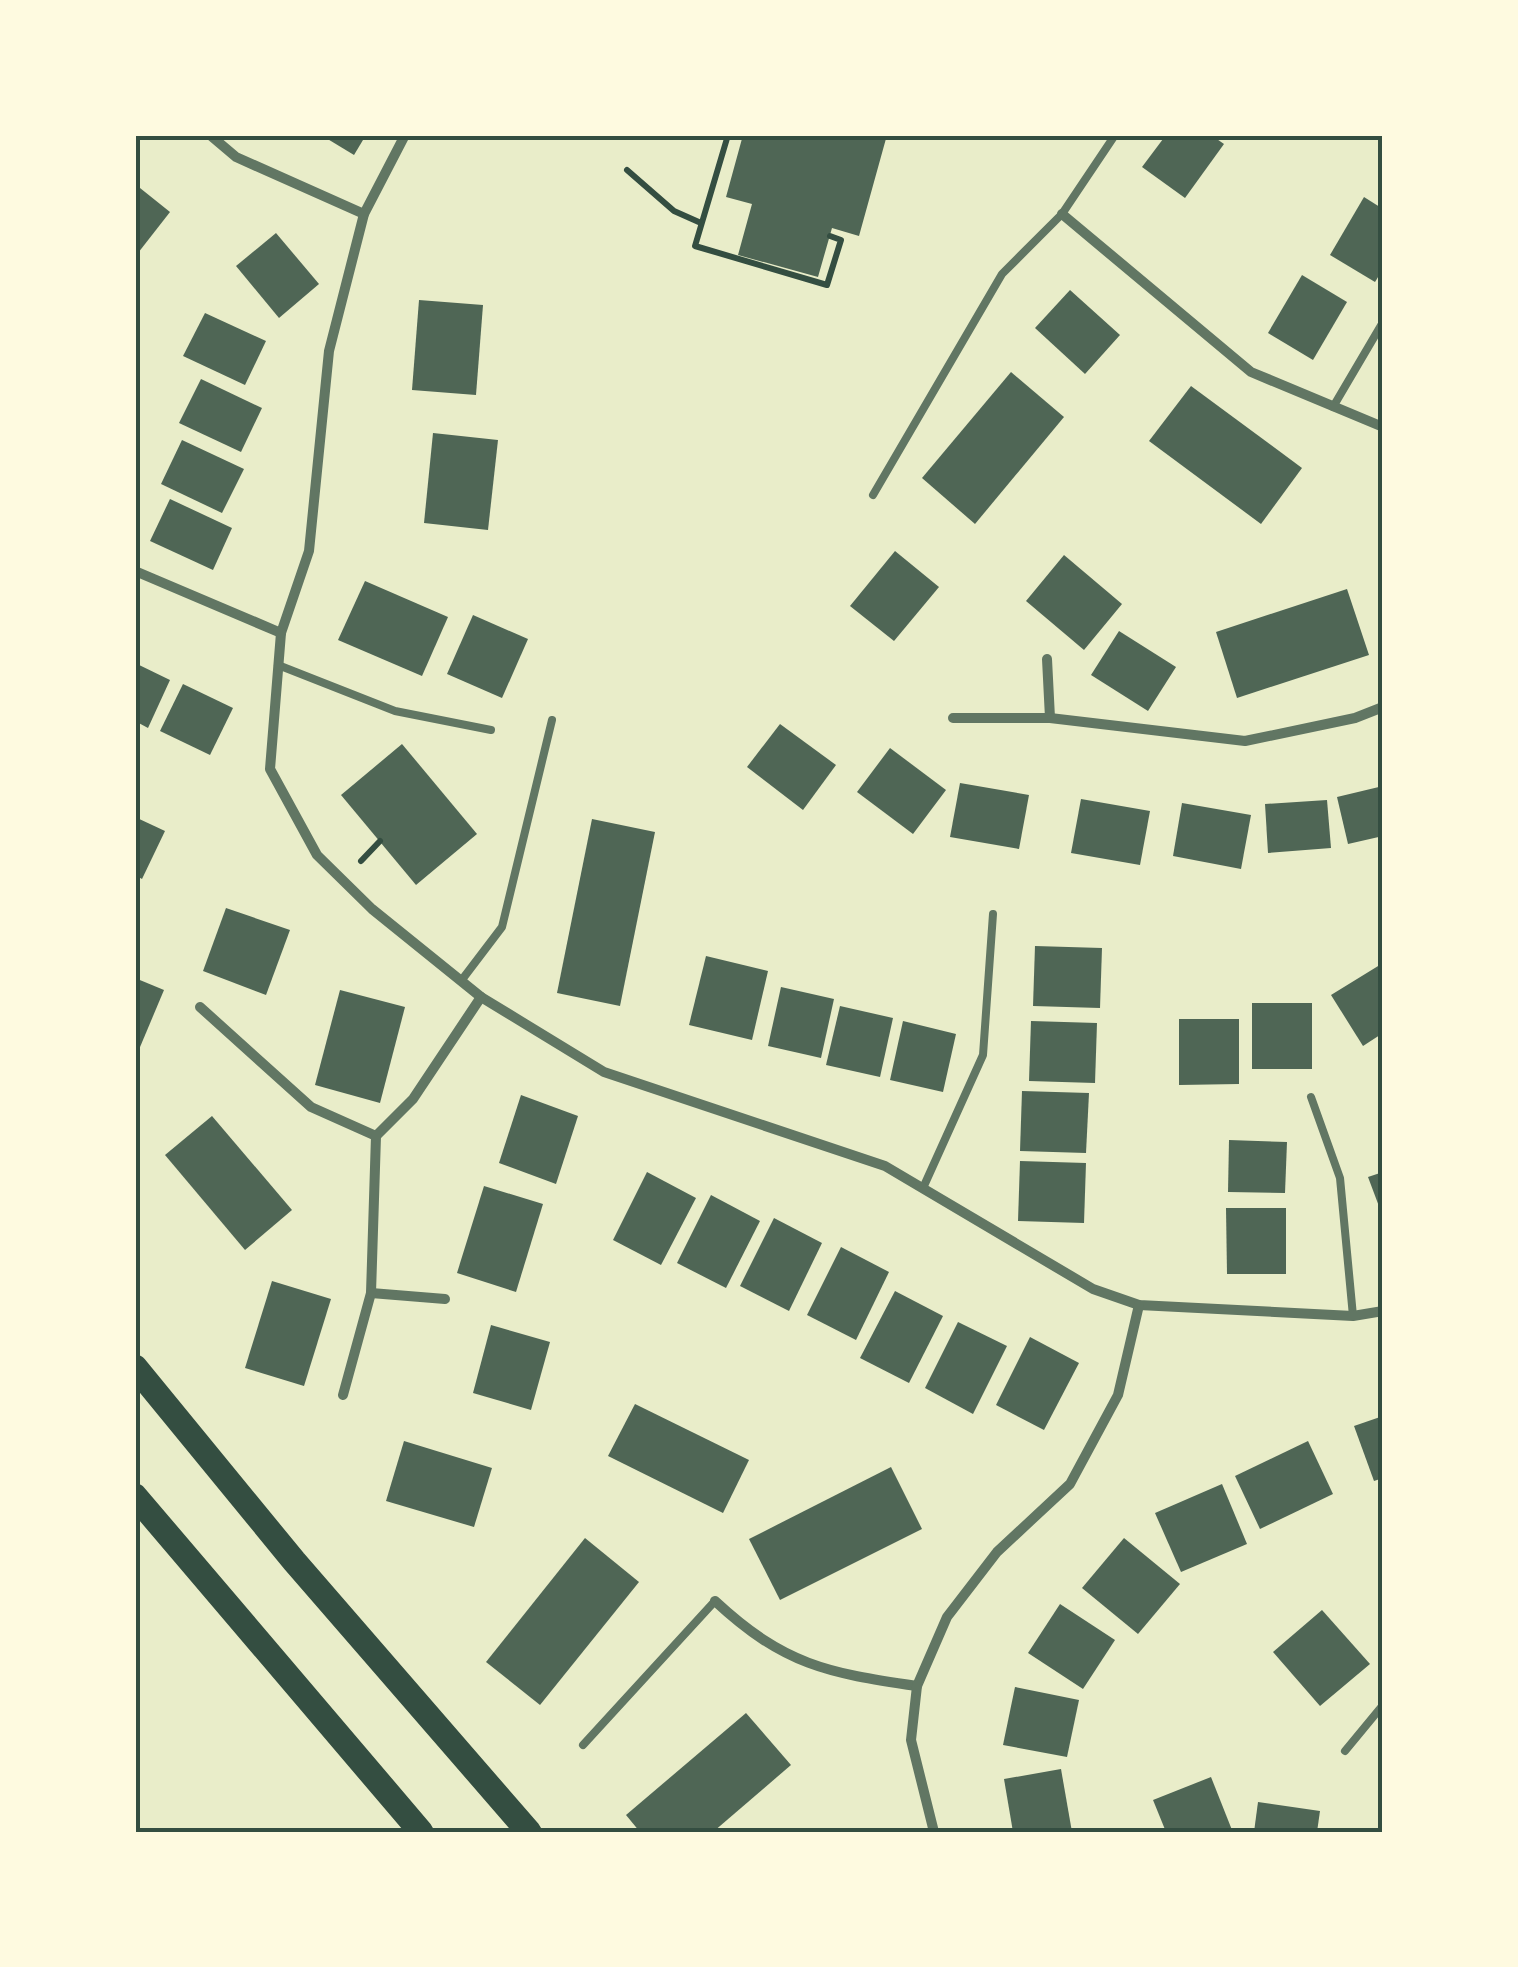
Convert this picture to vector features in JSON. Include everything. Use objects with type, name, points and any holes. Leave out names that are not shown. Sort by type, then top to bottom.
[{"type":"main road","points":[[135,1366],[294,1561],[529,1832]]},
{"type":"main road","points":[[135,1496],[421,1832]]},
{"type":"street","points":[[210,135],[236,157],[364,214]]},
{"type":"street","points":[[405,135],[364,214],[329,350],[309,551],[281,633],[270,769],[317,855],[372,909],[480,997],[604,1072],[885,1166],[1093,1288],[1139,1305],[1353,1316],[1383,1311]]},
{"type":"street","points":[[1062,214],[1251,372],[1383,427]]},
{"type":"street","points":[[135,571],[281,633]]},
{"type":"street","points":[[1047,659],[1050,718]]},
{"type":"street","points":[[953,718],[1050,718],[1245,741],[1355,718],[1383,707]]},
{"type":"street","points":[[343,1395],[371,1293],[376,1136],[413,1098],[480,997]]},
{"type":"street","points":[[200,1007],[311,1107],[376,1136]]},
{"type":"street","points":[[371,1293],[445,1299]]},
{"type":"street","points":[[934,1832],[910,1740],[917,1686],[946,1617],[997,1552],[1070,1484],[1118,1395],[1139,1305]]},
{"type":"street","points":[[715,1602],[755,1638],[826,1672],[917,1686]]},
{"type":"lane","points":[[873,494],[1002,274],[1062,214],[1115,135]]},
{"type":"lane","points":[[1334,407],[1383,322]]},
{"type":"lane","points":[[278,664],[395,711],[491,730]]},
{"type":"lane","points":[[461,981],[502,927],[552,720]]},
{"type":"lane","points":[[923,1188],[983,1055],[992,914]]},
{"type":"lane","points":[[1311,1097],[1340,1178],[1353,1316]]},
{"type":"lane","points":[[583,1745],[715,1602]]},
{"type":"lane","points":[[1345,1751],[1383,1704]]},
{"type":"path","points":[[728,135],[695,246],[827,285],[840,240],[830,236]]},
{"type":"path","points":[[628,170],[674,211],[701,223]]},
{"type":"building","points":[[321,135],[366,135],[354,155]]},
{"type":"building","points":[[743,135],[887,135],[859,236],[832,228],[818,277],[738,255],[752,204],[726,197]]},
{"type":"building","points":[[1166,135],[1211,135],[1224,144],[1185,198],[1142,167]]},
{"type":"building","points":[[135,184],[170,212],[138,253],[135,251]]},
{"type":"building","points":[[1364,197],[1383,209],[1383,269],[1375,282],[1330,255]]},
{"type":"building","points":[[276,233],[319,284],[279,318],[236,266]]},
{"type":"building","points":[[1302,275],[1347,302],[1313,360],[1268,333]]},
{"type":"building","points":[[1070,290],[1120,335],[1085,374],[1035,328]]},
{"type":"building","points":[[419,300],[483,305],[476,395],[412,390]]},
{"type":"building","points":[[205,313],[266,341],[245,385],[183,356]]},
{"type":"building","points":[[1011,372],[1064,417],[975,524],[922,478]]},
{"type":"building","points":[[201,379],[262,408],[241,452],[179,423]]},
{"type":"building","points":[[1191,386],[1302,468],[1261,524],[1149,441]]},
{"type":"building","points":[[433,433],[498,440],[488,530],[424,523]]},
{"type":"building","points":[[182,440],[244,469],[222,513],[161,484]]},
{"type":"building","points":[[170,499],[232,528],[213,570],[150,541]]},
{"type":"building","points":[[895,551],[939,587],[894,641],[850,606]]},
{"type":"building","points":[[1064,555],[1122,604],[1084,650],[1026,601]]},
{"type":"building","points":[[365,581],[448,617],[422,676],[338,640]]},
{"type":"building","points":[[1347,589],[1369,655],[1237,698],[1216,632]]},
{"type":"building","points":[[473,615],[528,639],[502,698],[447,674]]},
{"type":"building","points":[[1119,631],[1176,667],[1148,711],[1091,675]]},
{"type":"building","points":[[135,663],[170,680],[148,728],[135,721]]},
{"type":"building","points":[[183,684],[233,708],[210,755],[160,731]]},
{"type":"building","points":[[780,724],[836,765],[803,810],[747,767]]},
{"type":"building","points":[[402,744],[477,834],[416,885],[341,795]]},
{"type":"building","points":[[890,748],[946,790],[913,834],[857,792]]},
{"type":"building","points":[[960,783],[1029,795],[1019,849],[950,837]]},
{"type":"building","points":[[1383,786],[1383,836],[1348,844],[1337,797]]},
{"type":"building","points":[[1081,799],[1150,811],[1140,865],[1071,853]]},
{"type":"building","points":[[1327,800],[1331,848],[1268,853],[1265,804]]},
{"type":"building","points":[[1182,803],[1251,815],[1241,869],[1173,856]]},
{"type":"building","points":[[135,817],[165,831],[142,879],[135,875]]},
{"type":"building","points":[[592,819],[655,832],[620,1006],[557,993]]},
{"type":"building","points":[[226,908],[290,930],[266,995],[203,971]]},
{"type":"building","points":[[1035,946],[1102,948],[1100,1008],[1033,1006]]},
{"type":"building","points":[[706,956],[768,971],[752,1040],[689,1025]]},
{"type":"building","points":[[1383,963],[1383,1033],[1363,1046],[1331,995]]},
{"type":"building","points":[[135,978],[164,990],[135,1059]]},
{"type":"building","points":[[781,987],[834,999],[821,1058],[768,1046]]},
{"type":"building","points":[[340,990],[405,1007],[380,1103],[315,1085]]},
{"type":"building","points":[[1252,1003],[1312,1003],[1312,1069],[1252,1069]]},
{"type":"building","points":[[840,1006],[893,1018],[880,1077],[826,1065]]},
{"type":"building","points":[[1179,1019],[1239,1019],[1239,1084],[1179,1085]]},
{"type":"building","points":[[903,1021],[956,1034],[943,1092],[890,1080]]},
{"type":"building","points":[[1031,1021],[1097,1023],[1095,1083],[1029,1081]]},
{"type":"building","points":[[1022,1091],[1089,1093],[1086,1153],[1020,1151]]},
{"type":"building","points":[[521,1095],[578,1116],[556,1184],[499,1163]]},
{"type":"building","points":[[212,1116],[292,1210],[245,1250],[165,1155]]},
{"type":"building","points":[[1229,1140],[1287,1142],[1285,1193],[1228,1192]]},
{"type":"building","points":[[1020,1161],[1086,1163],[1084,1223],[1018,1221]]},
{"type":"building","points":[[647,1172],[696,1198],[661,1265],[613,1240]]},
{"type":"building","points":[[1383,1172],[1383,1217],[1368,1177]]},
{"type":"building","points":[[484,1186],[543,1204],[516,1292],[457,1273]]},
{"type":"building","points":[[711,1195],[760,1221],[726,1288],[677,1263]]},
{"type":"building","points":[[1226,1208],[1286,1208],[1286,1274],[1227,1274]]},
{"type":"building","points":[[774,1218],[822,1243],[789,1311],[740,1286]]},
{"type":"building","points":[[841,1247],[889,1272],[856,1340],[807,1315]]},
{"type":"building","points":[[272,1281],[331,1299],[304,1386],[245,1368]]},
{"type":"building","points":[[895,1291],[943,1316],[909,1383],[860,1358]]},
{"type":"building","points":[[958,1322],[1007,1346],[973,1414],[925,1388]]},
{"type":"building","points":[[491,1325],[550,1342],[531,1410],[473,1393]]},
{"type":"building","points":[[1030,1337],[1079,1363],[1044,1430],[996,1405]]},
{"type":"building","points":[[635,1404],[749,1460],[723,1513],[608,1456]]},
{"type":"building","points":[[1383,1416],[1383,1478],[1374,1481],[1354,1426]]},
{"type":"building","points":[[404,1441],[492,1468],[474,1527],[386,1501]]},
{"type":"building","points":[[1308,1441],[1333,1494],[1260,1529],[1235,1476]]},
{"type":"building","points":[[891,1467],[922,1529],[780,1600],[749,1539]]},
{"type":"building","points":[[1222,1484],[1247,1544],[1181,1572],[1155,1513]]},
{"type":"building","points":[[585,1538],[639,1582],[540,1705],[486,1662]]},
{"type":"building","points":[[1124,1538],[1180,1584],[1138,1634],[1082,1588]]},
{"type":"building","points":[[1060,1604],[1115,1640],[1083,1689],[1028,1653]]},
{"type":"building","points":[[1322,1610],[1370,1664],[1320,1706],[1273,1652]]},
{"type":"building","points":[[1015,1687],[1079,1700],[1067,1757],[1003,1745]]},
{"type":"building","points":[[746,1713],[791,1765],[713,1832],[640,1832],[626,1815]]},
{"type":"building","points":[[1061,1769],[1072,1832],[1013,1832],[1004,1779]]},
{"type":"building","points":[[1211,1777],[1232,1830],[1166,1832],[1153,1800]]},
{"type":"building","points":[[1258,1802],[1320,1811],[1317,1832],[1254,1832]]}]
